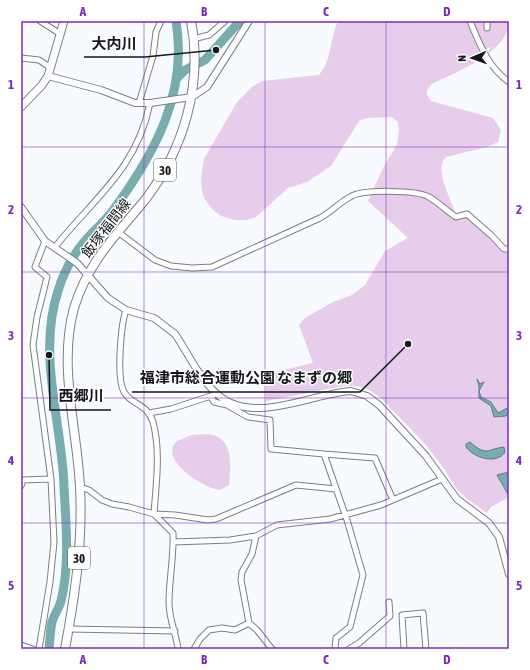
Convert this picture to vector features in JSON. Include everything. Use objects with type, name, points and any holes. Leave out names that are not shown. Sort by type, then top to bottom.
[{"type":"main road","points":[[21,107],[42,85],[48,76],[59,33],[64,21]]},
{"type":"main road","name":"飯塚福間線","points":[[65,649],[81,541],[80,487],[67,360],[71,322],[87,274],[104,248],[145,200],[167,166],[180,138],[192,98],[194,59],[191,21]]},
{"type":"street","points":[[40,21],[59,33]]},
{"type":"street","points":[[139,103],[153,56],[156,32],[161,21]]},
{"type":"street","points":[[193,39],[209,35],[225,21]]},
{"type":"street","points":[[48,76],[139,103],[152,103],[192,98],[207,87],[249,21]]},
{"type":"street","points":[[470,21],[483,53],[491,65],[509,82]]},
{"type":"street","points":[[487,21],[487,28]]},
{"type":"street","points":[[21,58],[39,60],[51,68]]},
{"type":"street","points":[[57,249],[121,172],[140,138],[152,103]]},
{"type":"street","points":[[118,232],[155,260],[171,266],[192,268],[212,267],[320,218],[350,197],[364,192],[375,191],[428,196],[456,217],[467,214],[492,236],[504,250],[509,249]]},
{"type":"street","points":[[21,207],[45,241],[77,263],[99,290],[118,306],[126,310],[154,318],[168,327],[175,334],[208,384],[214,395],[214,402],[227,405],[248,417],[270,420],[271,449],[375,458],[393,500]]},
{"type":"street","points":[[39,649],[53,553],[54,518],[51,479],[33,345],[36,323],[47,277],[35,267],[45,241]]},
{"type":"street","points":[[126,310],[121,329],[121,382],[124,392],[149,413],[156,438],[157,455],[154,514],[173,533],[169,603],[170,618],[175,631],[178,649]]},
{"type":"street","points":[[149,413],[171,409],[214,395],[239,406],[255,409],[342,392],[360,392],[379,405],[422,451],[442,479],[464,505],[482,518],[495,531],[502,545],[509,574]]},
{"type":"street","points":[[324,454],[345,515],[363,575],[350,627],[336,638],[335,649]]},
{"type":"street","points":[[21,486],[23,480],[51,479]]},
{"type":"street","points":[[173,542],[230,540],[256,536],[277,525],[345,515],[393,500],[442,479]]},
{"type":"street","points":[[80,487],[90,490],[102,500],[112,504],[154,514],[175,515],[208,520],[216,520],[296,485],[336,489]]},
{"type":"street","points":[[256,536],[252,554],[241,576],[249,623],[257,630],[272,649]]},
{"type":"street","points":[[349,649],[359,643],[390,616],[389,602]]},
{"type":"street","points":[[404,649],[402,615],[423,613],[426,649]]},
{"type":"street","points":[[194,649],[205,633],[209,630],[222,628],[235,630],[249,623]]},
{"type":"street","points":[[69,629],[175,631]]},
{"type":"street","points":[[21,645],[32,649]]},
{"type":"shaded area","points":[[338,21],[436,21],[449,23],[456,21],[509,21],[507,32],[491,51],[480,60],[432,84],[427,90],[427,95],[431,101],[493,118],[501,130],[498,142],[487,147],[446,157],[443,162],[442,169],[442,177],[456,215],[466,211],[490,231],[504,248],[509,247],[509,497],[491,507],[487,513],[466,498],[456,488],[445,470],[426,445],[381,398],[371,391],[359,386],[343,386],[266,401],[266,374],[313,363],[299,325],[305,318],[333,302],[352,295],[365,285],[385,251],[408,238],[368,201],[383,168],[397,145],[399,130],[398,122],[392,117],[366,118],[359,121],[331,166],[307,182],[288,188],[256,217],[247,220],[235,220],[221,216],[213,210],[204,198],[201,178],[204,159],[237,102],[252,87],[262,81],[319,75],[329,56]]},
{"type":"shaded area","points":[[206,434],[215,436],[222,440],[229,452],[229,485],[220,490],[194,479],[185,472],[173,456],[172,448],[177,441],[192,435]]},
{"type":"water","points":[[477,379],[480,384],[484,382],[479,391],[479,386]]},
{"type":"water","points":[[479,391],[481,397],[491,402],[498,413],[509,407],[509,412],[506,416],[494,417],[491,406],[479,398]]},
{"type":"water","points":[[470,442],[484,451],[504,447],[505,452],[497,458],[491,459],[480,457],[466,447],[466,444]]},
{"type":"water","points":[[509,472],[509,496],[497,475]]},
{"type":"waterway","points":[[49,649],[52,622],[60,604],[64,587],[67,544],[62,463],[50,364],[52,315],[60,285],[73,258],[85,241],[111,213],[129,188],[155,144],[165,121],[177,73],[178,47],[176,21]]},
{"type":"waterway","points":[[177,78],[185,70],[205,60],[240,21]]},
{"type":"place","name":"大内川","points":[[216,50]]},
{"type":"place","name":"福津市総合運動公園 なまずの郷","points":[[408,344]]},
{"type":"place","name":"西郷川","points":[[49,355]]}]
